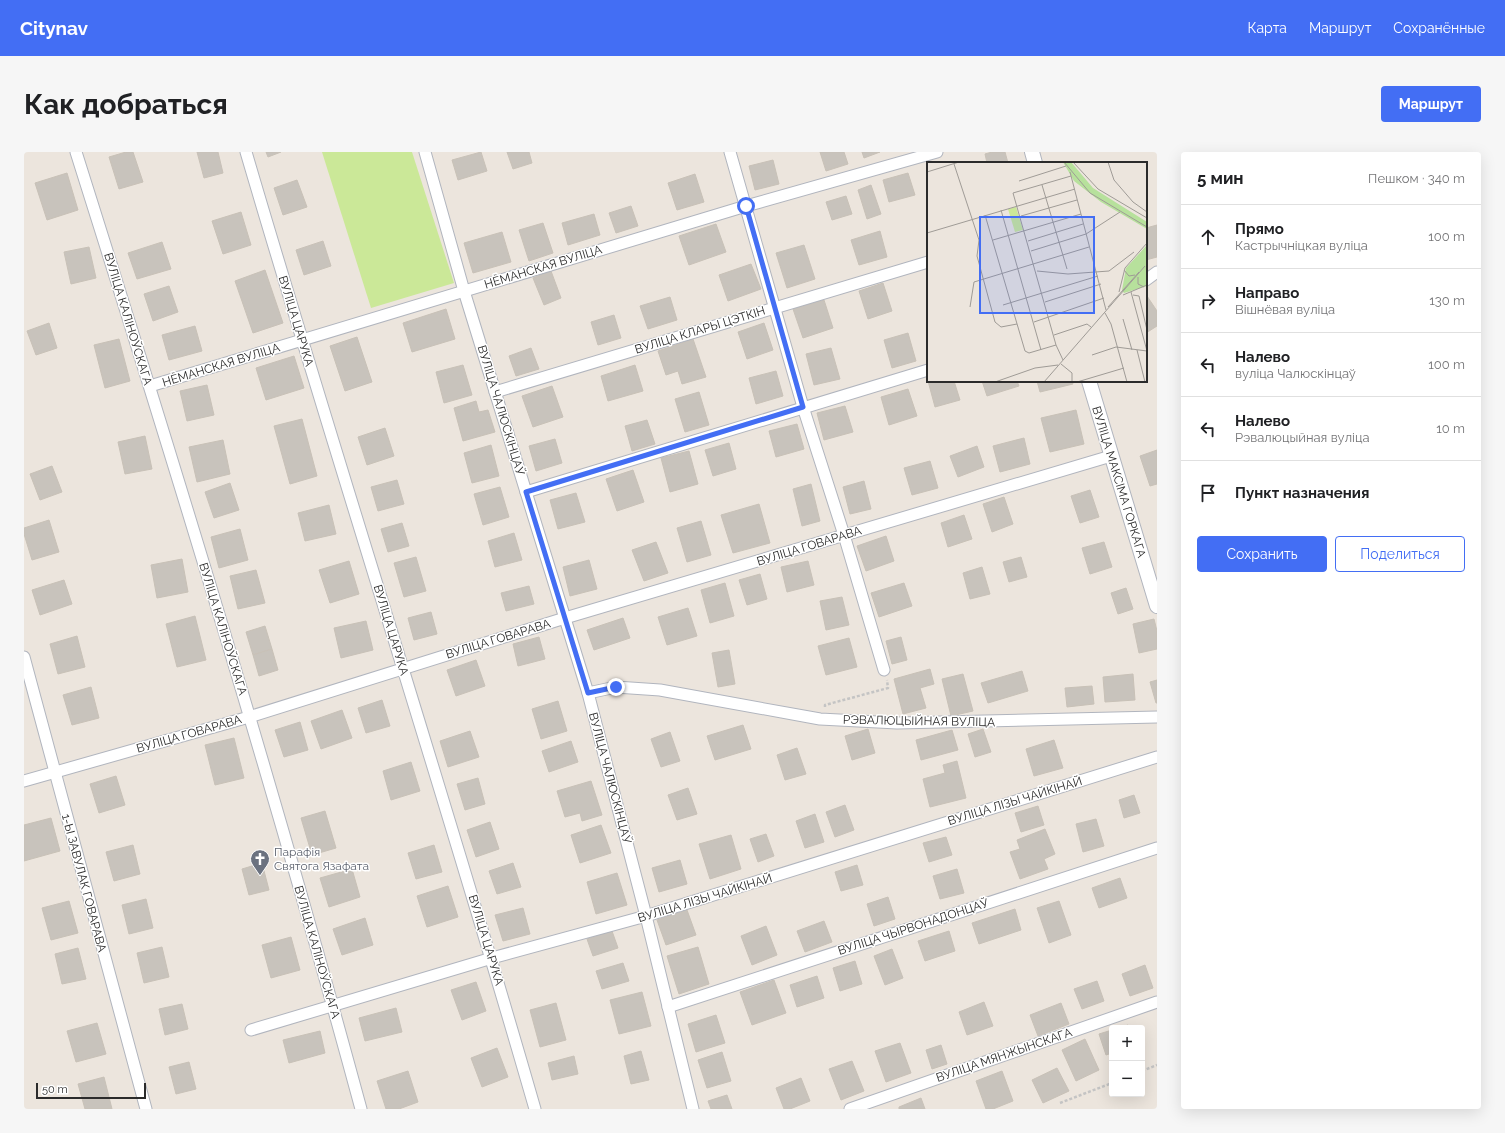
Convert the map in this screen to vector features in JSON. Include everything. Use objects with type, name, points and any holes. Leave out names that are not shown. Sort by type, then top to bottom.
[{"type":"street","name":"ВУЛІЦА КАЛІНОЎСКАГА","points":[[76,152],[150,386],[249,717],[333,1006],[361,1109]]},
{"type":"street","name":"ВУЛІЦА ЦАРУКА","points":[[246,152],[301,340],[492,958],[535,1109]]},
{"type":"street","name":"ВУЛІЦА ЧАЛЮСКІНЦАЎ","points":[[425,152],[464,291],[588,693],[646,916],[693,1109]]},
{"type":"street","points":[[730,152],[803,407],[844,535],[884,670]]},
{"type":"street","name":"НЁМАНСКАЯ ВУЛІЦА","points":[[150,386],[746,206],[937,152]]},
{"type":"street","points":[[1032,152],[1035,162]]},
{"type":"street","name":"ВУЛІЦА КЛАРЫ ЦЭТКІН","points":[[495,392],[927,262]]},
{"type":"street","points":[[1147,279],[1157,272]]},
{"type":"street","points":[[526,492],[927,370]]},
{"type":"street","name":"ВУЛІЦА МАКСІМА ГОРКАГА","points":[[1089,382],[1157,606]]},
{"type":"street","name":"ВУЛІЦА ГОВАРАВА","points":[[24,781],[249,717],[565,618],[1111,456]]},
{"type":"street","name":"1-Ы ЗАВУЛАК ГОВАРАВА","points":[[24,657],[146,1109]]},
{"type":"street","name":"РЭВАЛЮЦЫЙНАЯ ВУЛІЦА","points":[[588,693],[616,687],[660,690],[820,718],[905,723],[1157,717]]},
{"type":"street","name":"ВУЛІЦА ЛІЗЫ ЧАЙКІНАЙ","points":[[251,1030],[492,958],[646,916],[1157,757]]},
{"type":"street","name":"ВУЛІЦА ЧЫРВОНАДОНЦАЎ","points":[[668,1007],[1157,848]]},
{"type":"street","name":"ВУЛІЦА МЯНЖЫНСКАГА","points":[[850,1109],[1157,1002]]},
{"type":"path","points":[[820,718],[825,705],[888,688],[884,670]]},
{"type":"path","points":[[1145,1070],[1157,1065]]},
{"type":"path","points":[[1060,1103],[1109,1084]]},
{"type":"green space","points":[[322,152],[412,152],[454,283],[371,308]]},
{"type":"building","points":[[126,152],[133,152],[143,182],[119,189],[109,157]]},
{"type":"building","points":[[197,152],[218,152],[223,173],[204,178]]},
{"type":"building","points":[[266,152],[281,152],[268,157]]},
{"type":"building","points":[[481,152],[487,171],[458,180],[452,160]]},
{"type":"building","points":[[507,152],[529,152],[532,163],[513,169]]},
{"type":"building","points":[[820,152],[844,152],[848,164],[826,171]]},
{"type":"building","points":[[862,152],[880,152],[864,158]]},
{"type":"building","points":[[992,152],[1005,152],[1008,162],[987,162],[985,154]]},
{"type":"building","points":[[773,160],[779,184],[755,190],[749,166]]},
{"type":"building","points":[[67,173],[78,210],[47,220],[35,183]]},
{"type":"building","points":[[908,173],[915,195],[889,202],[883,180]]},
{"type":"building","points":[[695,174],[704,202],[677,210],[668,183]]},
{"type":"building","points":[[297,180],[307,207],[283,215],[274,188]]},
{"type":"building","points":[[871,185],[881,214],[867,219],[858,190]]},
{"type":"building","points":[[846,196],[852,214],[832,220],[826,202]]},
{"type":"building","points":[[631,206],[638,226],[616,233],[609,213]]},
{"type":"building","points":[[241,212],[251,245],[223,254],[212,221]]},
{"type":"building","points":[[594,214],[600,235],[568,245],[562,223]]},
{"type":"building","points":[[543,223],[553,253],[529,261],[519,230]]},
{"type":"building","points":[[716,224],[726,252],[689,265],[679,236]]},
{"type":"building","points":[[1157,225],[1157,257],[1147,260],[1147,228]]},
{"type":"building","points":[[880,231],[887,257],[859,265],[851,240]]},
{"type":"building","points":[[502,232],[511,262],[473,273],[464,243]]},
{"type":"building","points":[[323,241],[331,266],[304,275],[296,250]]},
{"type":"building","points":[[162,242],[171,269],[137,279],[128,253]]},
{"type":"building","points":[[804,245],[815,279],[787,288],[776,253]]},
{"type":"building","points":[[89,247],[96,278],[71,284],[64,252]]},
{"type":"building","points":[[751,264],[761,289],[728,301],[719,275]]},
{"type":"building","points":[[265,270],[283,323],[253,333],[235,281]]},
{"type":"building","points":[[551,271],[561,298],[544,305],[533,278]]},
{"type":"building","points":[[883,283],[892,311],[868,319],[859,291]]},
{"type":"building","points":[[169,286],[178,312],[153,321],[144,294]]},
{"type":"building","points":[[1147,296],[1157,311],[1157,326],[1147,332]]},
{"type":"building","points":[[670,297],[677,320],[648,329],[640,306]]},
{"type":"building","points":[[824,300],[833,328],[803,338],[793,309]]},
{"type":"building","points":[[446,309],[455,339],[412,352],[403,323]]},
{"type":"building","points":[[614,315],[621,338],[598,345],[591,322]]},
{"type":"building","points":[[49,323],[57,348],[36,355],[27,331]]},
{"type":"building","points":[[764,323],[773,350],[747,359],[738,332]]},
{"type":"building","points":[[195,326],[202,351],[169,360],[162,335]]},
{"type":"building","points":[[908,333],[916,361],[892,368],[884,340]]},
{"type":"building","points":[[357,337],[372,382],[345,391],[330,346]]},
{"type":"building","points":[[119,339],[130,381],[105,388],[94,345]]},
{"type":"building","points":[[693,339],[706,377],[682,384],[678,371],[666,375],[658,351]]},
{"type":"building","points":[[531,348],[539,369],[516,376],[509,356]]},
{"type":"building","points":[[831,348],[840,379],[814,385],[806,354]]},
{"type":"building","points":[[294,356],[304,388],[266,400],[256,368]]},
{"type":"building","points":[[463,365],[472,395],[444,403],[436,372]]},
{"type":"building","points":[[635,365],[643,391],[608,401],[601,376]]},
{"type":"building","points":[[776,371],[783,396],[756,404],[749,378]]},
{"type":"building","points":[[928,382],[954,382],[960,400],[935,407]]},
{"type":"building","points":[[982,382],[1017,382],[1019,386],[987,396]]},
{"type":"building","points":[[1037,382],[1072,382],[1073,384],[1040,392]]},
{"type":"building","points":[[207,385],[214,415],[187,421],[180,391]]},
{"type":"building","points":[[552,386],[563,417],[533,427],[522,396]]},
{"type":"building","points":[[908,389],[917,416],[889,425],[881,397]]},
{"type":"building","points":[[699,392],[709,425],[685,432],[675,399]]},
{"type":"building","points":[[476,401],[479,412],[488,410],[495,432],[463,441],[454,408]]},
{"type":"building","points":[[845,406],[853,432],[824,440],[817,413]]},
{"type":"building","points":[[1076,410],[1084,444],[1050,452],[1041,418]]},
{"type":"building","points":[[302,419],[317,476],[290,484],[274,426]]},
{"type":"building","points":[[647,420],[655,444],[632,451],[625,426]]},
{"type":"building","points":[[797,424],[804,449],[776,457],[769,431]]},
{"type":"building","points":[[385,428],[394,456],[367,465],[358,437]]},
{"type":"building","points":[[145,436],[152,469],[125,474],[118,442]]},
{"type":"building","points":[[1024,438],[1030,464],[1000,472],[993,446]]},
{"type":"building","points":[[555,439],[562,463],[536,471],[529,446]]},
{"type":"building","points":[[223,440],[230,474],[197,482],[189,447]]},
{"type":"building","points":[[729,443],[736,469],[713,476],[705,450]]},
{"type":"building","points":[[491,445],[499,476],[472,483],[464,453]]},
{"type":"building","points":[[977,446],[984,467],[958,477],[950,456]]},
{"type":"building","points":[[1157,450],[1157,484],[1150,486],[1140,456]]},
{"type":"building","points":[[689,451],[698,484],[670,492],[661,458]]},
{"type":"building","points":[[930,461],[938,488],[912,495],[904,468]]},
{"type":"building","points":[[52,466],[62,492],[40,500],[30,474]]},
{"type":"building","points":[[633,470],[644,502],[617,511],[606,479]]},
{"type":"building","points":[[397,480],[404,504],[378,511],[371,487]]},
{"type":"building","points":[[864,481],[871,509],[850,514],[843,487]]},
{"type":"building","points":[[230,483],[239,510],[214,518],[205,492]]},
{"type":"building","points":[[811,484],[820,521],[802,526],[793,489]]},
{"type":"building","points":[[500,487],[509,517],[483,525],[474,494]]},
{"type":"building","points":[[1090,490],[1099,517],[1080,523],[1071,496]]},
{"type":"building","points":[[576,493],[585,522],[558,529],[550,500]]},
{"type":"building","points":[[1004,497],[1013,524],[992,532],[983,504]]},
{"type":"building","points":[[759,504],[770,543],[733,553],[721,515]]},
{"type":"building","points":[[329,505],[336,534],[305,541],[298,513]]},
{"type":"building","points":[[964,515],[972,539],[948,547],[941,523]]},
{"type":"building","points":[[49,520],[59,552],[32,560],[24,534],[24,528]]},
{"type":"building","points":[[701,521],[711,555],[687,562],[677,528]]},
{"type":"building","points":[[402,523],[409,546],[388,552],[381,529]]},
{"type":"building","points":[[240,529],[248,560],[219,568],[211,537]]},
{"type":"building","points":[[514,533],[522,560],[495,567],[488,541]]},
{"type":"building","points":[[886,536],[894,561],[866,571],[857,546]]},
{"type":"building","points":[[656,542],[668,573],[644,581],[632,550]]},
{"type":"building","points":[[1104,542],[1112,567],[1090,574],[1082,548]]},
{"type":"building","points":[[416,557],[426,591],[404,597],[394,563]]},
{"type":"building","points":[[1021,557],[1027,577],[1009,582],[1003,562]]},
{"type":"building","points":[[182,559],[188,592],[157,598],[151,565]]},
{"type":"building","points":[[589,560],[597,589],[570,596],[563,567]]},
{"type":"building","points":[[349,561],[359,594],[330,603],[319,570]]},
{"type":"building","points":[[808,561],[814,585],[787,592],[781,567]]},
{"type":"building","points":[[982,567],[990,594],[970,599],[963,573]]},
{"type":"building","points":[[256,570],[265,603],[238,609],[230,576]]},
{"type":"building","points":[[760,574],[767,599],[747,605],[739,580]]},
{"type":"building","points":[[64,580],[72,604],[40,615],[32,590]]},
{"type":"building","points":[[725,583],[734,616],[710,623],[701,590]]},
{"type":"building","points":[[904,583],[912,606],[879,617],[871,593]]},
{"type":"building","points":[[529,586],[534,604],[506,611],[501,593]]},
{"type":"building","points":[[1126,588],[1133,609],[1118,614],[1111,593]]},
{"type":"building","points":[[842,597],[849,625],[826,630],[820,601]]},
{"type":"building","points":[[688,608],[697,636],[667,645],[658,617]]},
{"type":"building","points":[[431,612],[437,634],[414,640],[408,618]]},
{"type":"building","points":[[195,616],[206,660],[177,667],[166,624]]},
{"type":"building","points":[[623,618],[630,638],[594,650],[587,630]]},
{"type":"building","points":[[1154,619],[1157,631],[1157,649],[1139,653],[1133,624]]},
{"type":"building","points":[[366,621],[373,650],[341,658],[334,628]]},
{"type":"building","points":[[265,626],[272,649],[253,655],[246,632]]},
{"type":"building","points":[[77,636],[85,667],[58,674],[50,644]]},
{"type":"building","points":[[539,637],[545,659],[518,666],[513,644]]},
{"type":"building","points":[[901,637],[907,660],[892,664],[886,641]]},
{"type":"building","points":[[849,638],[857,667],[826,675],[818,646]]},
{"type":"building","points":[[272,649],[278,670],[259,676],[253,655]]},
{"type":"building","points":[[729,650],[735,684],[718,687],[712,653]]},
{"type":"building","points":[[476,660],[485,686],[456,696],[447,670]]},
{"type":"building","points":[[930,669],[934,684],[920,688],[926,708],[903,714],[894,679]]},
{"type":"building","points":[[1022,671],[1028,691],[988,703],[981,683]]},
{"type":"building","points":[[963,674],[973,711],[951,716],[942,679]]},
{"type":"building","points":[[1133,674],[1135,700],[1105,702],[1103,677]]},
{"type":"building","points":[[1157,680],[1157,703],[1156,703],[1150,682]]},
{"type":"building","points":[[1092,686],[1094,704],[1067,707],[1065,688]]},
{"type":"building","points":[[91,687],[99,718],[72,725],[63,695]]},
{"type":"building","points":[[382,700],[390,726],[366,733],[358,708]]},
{"type":"building","points":[[558,701],[567,731],[541,739],[532,709]]},
{"type":"building","points":[[342,710],[352,738],[321,749],[311,721]]},
{"type":"building","points":[[300,722],[308,750],[284,757],[275,730]]},
{"type":"building","points":[[743,725],[751,749],[715,760],[707,736]]},
{"type":"building","points":[[868,729],[875,753],[852,760],[845,736]]},
{"type":"building","points":[[983,729],[991,752],[975,757],[968,734]]},
{"type":"building","points":[[952,730],[958,750],[921,760],[916,740]]},
{"type":"building","points":[[470,731],[479,757],[448,767],[440,741]]},
{"type":"building","points":[[670,732],[680,761],[661,767],[651,739]]},
{"type":"building","points":[[234,738],[244,778],[215,785],[205,745]]},
{"type":"building","points":[[1054,740],[1063,768],[1034,776],[1026,749]]},
{"type":"building","points":[[571,741],[578,762],[549,772],[542,751]]},
{"type":"building","points":[[797,748],[806,774],[785,780],[777,755]]},
{"type":"building","points":[[957,761],[966,798],[930,807],[923,779],[945,773],[943,765]]},
{"type":"building","points":[[411,762],[420,791],[391,800],[383,771]]},
{"type":"building","points":[[116,776],[125,805],[99,813],[90,784]]},
{"type":"building","points":[[478,778],[485,804],[465,810],[457,784]]},
{"type":"building","points":[[591,781],[602,815],[582,821],[580,813],[565,817],[557,791]]},
{"type":"building","points":[[688,788],[697,814],[677,820],[668,795]]},
{"type":"building","points":[[1134,795],[1140,813],[1124,818],[1119,800]]},
{"type":"building","points":[[845,805],[854,830],[835,837],[826,812]]},
{"type":"building","points":[[1038,806],[1044,825],[1021,832],[1015,813]]},
{"type":"building","points":[[325,811],[336,848],[312,855],[301,818]]},
{"type":"building","points":[[815,814],[824,842],[805,848],[796,821]]},
{"type":"building","points":[[51,818],[60,851],[24,861],[24,825]]},
{"type":"building","points":[[1096,819],[1104,846],[1083,852],[1076,824]]},
{"type":"building","points":[[490,822],[499,849],[476,857],[467,830]]},
{"type":"building","points":[[601,825],[611,853],[580,863],[571,835]]},
{"type":"building","points":[[1045,829],[1055,854],[1044,859],[1048,869],[1020,879],[1010,852],[1020,849],[1017,840]]},
{"type":"building","points":[[766,834],[774,856],[758,862],[750,839]]},
{"type":"building","points":[[731,835],[741,869],[710,879],[699,844]]},
{"type":"building","points":[[946,837],[952,855],[929,862],[923,843]]},
{"type":"building","points":[[133,845],[140,874],[114,881],[106,852]]},
{"type":"building","points":[[434,845],[442,872],[416,879],[408,853]]},
{"type":"building","points":[[680,860],[687,884],[659,892],[652,868]]},
{"type":"building","points":[[262,863],[269,890],[249,895],[242,869]]},
{"type":"building","points":[[513,863],[521,887],[497,894],[489,871]]},
{"type":"building","points":[[857,865],[863,885],[841,891],[835,872]]},
{"type":"building","points":[[352,869],[360,897],[329,907],[320,878]]},
{"type":"building","points":[[957,869],[964,893],[940,899],[933,876]]},
{"type":"building","points":[[617,873],[627,905],[596,914],[587,882]]},
{"type":"building","points":[[1120,878],[1127,898],[1099,908],[1092,888]]},
{"type":"building","points":[[448,886],[458,917],[427,927],[417,896]]},
{"type":"building","points":[[888,897],[895,919],[874,926],[867,904]]},
{"type":"building","points":[[146,899],[153,928],[129,934],[122,905]]},
{"type":"building","points":[[69,901],[78,933],[51,940],[42,908]]},
{"type":"building","points":[[1059,901],[1071,935],[1049,943],[1037,908]]},
{"type":"building","points":[[523,908],[530,934],[503,941],[495,915]]},
{"type":"building","points":[[1015,909],[1021,930],[979,944],[972,923]]},
{"type":"building","points":[[687,910],[696,935],[666,945],[657,920]]},
{"type":"building","points":[[365,918],[373,945],[342,955],[333,929]]},
{"type":"building","points":[[824,921],[832,942],[805,952],[797,931]]},
{"type":"building","points":[[766,926],[777,955],[752,965],[741,936]]},
{"type":"building","points":[[612,931],[618,948],[593,956],[587,939]]},
{"type":"building","points":[[949,931],[955,951],[925,961],[918,941]]},
{"type":"building","points":[[291,937],[300,970],[271,978],[262,945]]},
{"type":"building","points":[[162,947],[169,977],[144,983],[137,953]]},
{"type":"building","points":[[698,947],[709,984],[679,994],[667,956]]},
{"type":"building","points":[[78,948],[86,979],[62,984],[55,954]]},
{"type":"building","points":[[892,949],[903,978],[885,985],[874,956]]},
{"type":"building","points":[[855,961],[862,984],[840,991],[833,968]]},
{"type":"building","points":[[623,963],[629,981],[602,989],[596,971]]},
{"type":"building","points":[[1145,965],[1153,988],[1130,996],[1122,974]]},
{"type":"building","points":[[817,976],[824,998],[797,1007],[790,985]]},
{"type":"building","points":[[774,980],[786,1013],[752,1025],[740,992]]},
{"type":"building","points":[[1097,981],[1104,1001],[1082,1009],[1074,989]]},
{"type":"building","points":[[476,982],[486,1011],[462,1020],[451,990]]},
{"type":"building","points":[[642,992],[651,1026],[619,1034],[610,1000]]},
{"type":"building","points":[[984,1002],[993,1026],[967,1035],[959,1012]]},
{"type":"building","points":[[556,1003],[566,1040],[540,1047],[530,1010]]},
{"type":"building","points":[[1061,1003],[1069,1024],[1038,1036],[1030,1015]]},
{"type":"building","points":[[182,1004],[188,1029],[165,1035],[159,1009]]},
{"type":"building","points":[[396,1008],[402,1032],[365,1041],[359,1018]]},
{"type":"building","points":[[716,1015],[725,1043],[696,1052],[688,1024]]},
{"type":"building","points":[[97,1023],[106,1054],[76,1062],[67,1031]]},
{"type":"building","points":[[320,1031],[325,1053],[289,1063],[283,1040]]},
{"type":"building","points":[[1109,1031],[1109,1054],[1106,1055],[1099,1034]]},
{"type":"building","points":[[1085,1039],[1099,1070],[1076,1081],[1062,1050]]},
{"type":"building","points":[[900,1043],[911,1073],[886,1082],[875,1051]]},
{"type":"building","points":[[941,1045],[947,1064],[932,1069],[926,1050]]},
{"type":"building","points":[[497,1048],[508,1077],[482,1087],[471,1058]]},
{"type":"building","points":[[641,1051],[649,1080],[631,1084],[624,1056]]},
{"type":"building","points":[[722,1052],[731,1081],[707,1088],[698,1060]]},
{"type":"building","points":[[574,1056],[578,1074],[552,1080],[548,1063]]},
{"type":"building","points":[[852,1061],[864,1091],[841,1100],[829,1069]]},
{"type":"building","points":[[189,1062],[196,1089],[176,1094],[169,1067]]},
{"type":"building","points":[[1057,1068],[1069,1091],[1043,1103],[1032,1080]]},
{"type":"building","points":[[408,1071],[418,1102],[399,1109],[386,1109],[377,1081]]},
{"type":"building","points":[[1002,1071],[1013,1101],[993,1109],[986,1109],[976,1081]]},
{"type":"building","points":[[104,1077],[112,1109],[85,1109],[78,1084]]},
{"type":"building","points":[[801,1078],[810,1101],[790,1109],[784,1109],[776,1088]]},
{"type":"building","points":[[727,1095],[732,1109],[711,1109],[708,1101]]},
{"type":"building","points":[[921,1098],[925,1109],[899,1109],[899,1107]]},
{"type":"place","name":"Парафія Святога Язафата","points":[[260,876]]},
{"type":"route","points":[[616,687],[588,693],[526,492],[803,407],[746,206]]}]
